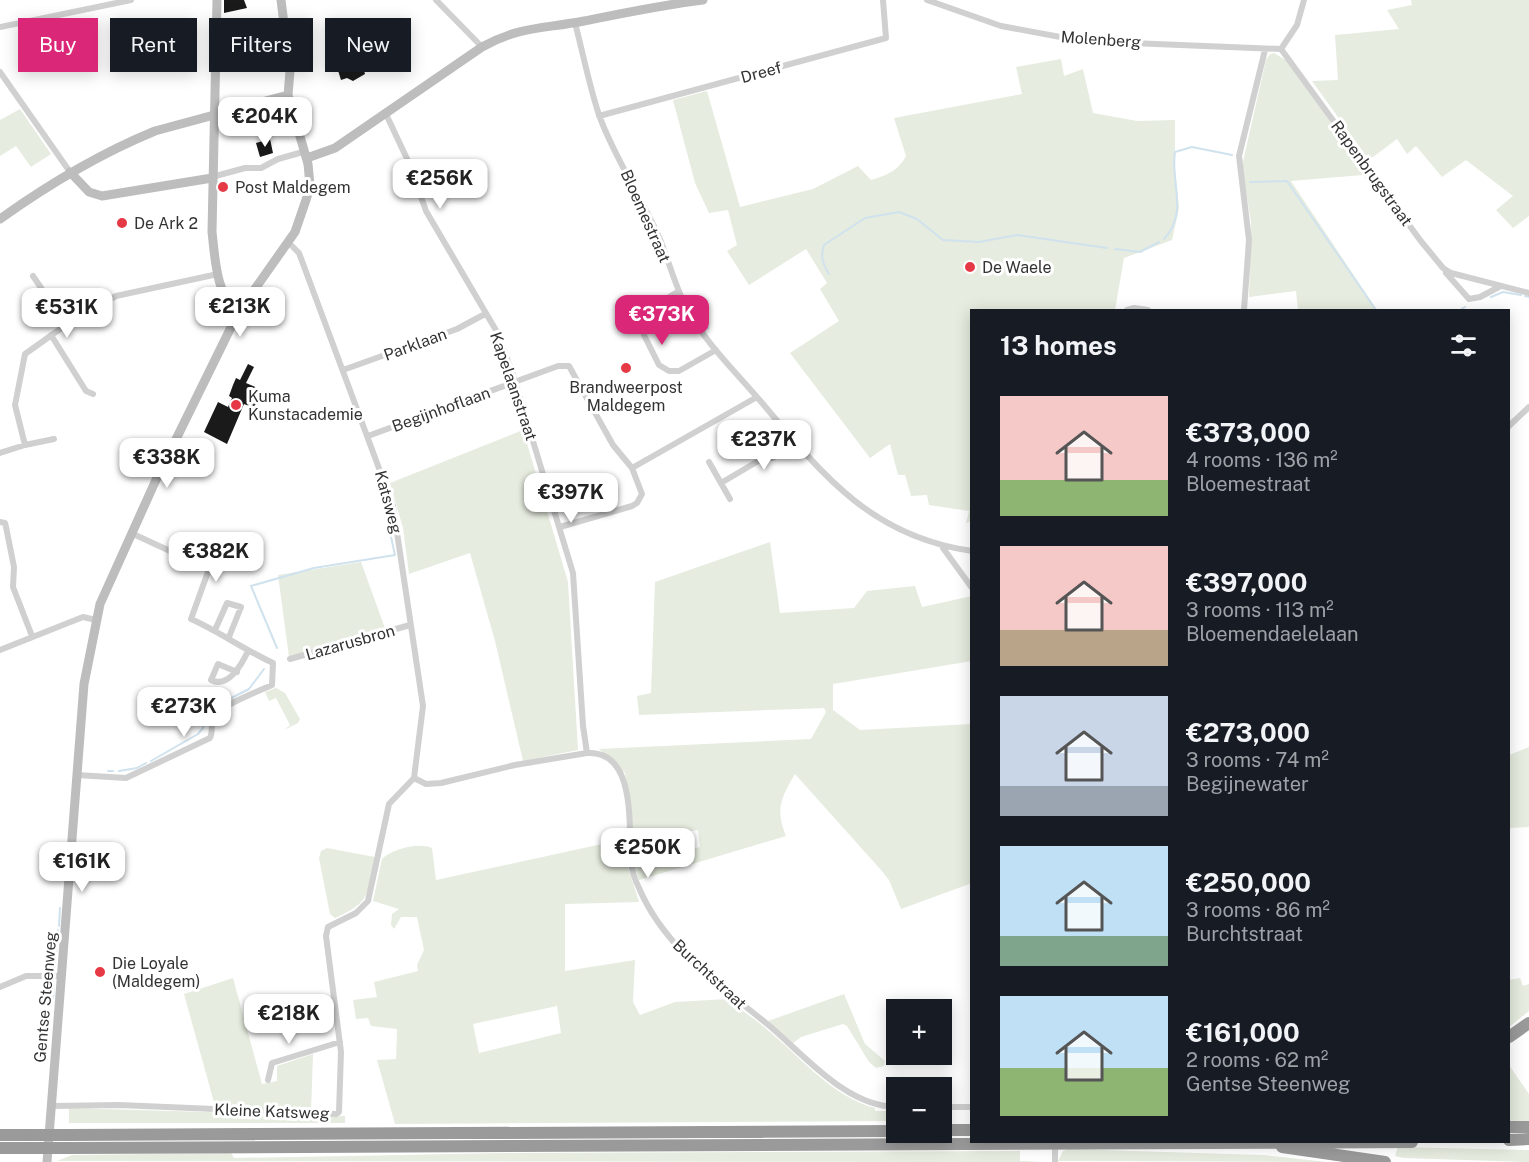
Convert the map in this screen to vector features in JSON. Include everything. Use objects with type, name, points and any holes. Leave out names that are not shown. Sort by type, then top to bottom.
[{"type":"highway","points":[[1510,1036],[1529,1023]]},
{"type":"highway","points":[[1510,1127],[1529,1127]]},
{"type":"highway","points":[[952,1130],[970,1130]]},
{"type":"highway","points":[[0,1135],[886,1131]]},
{"type":"highway","points":[[1510,1140],[1529,1139]]},
{"type":"highway","points":[[0,1148],[1055,1143]]},
{"type":"highway","points":[[1267,1143],[1294,1150],[1385,1162]]},
{"type":"street","points":[[0,27],[131,0]]},
{"type":"street","points":[[217,0],[212,232],[218,274],[229,306],[238,313]]},
{"type":"street","name":"Gentse Steenweg","points":[[47,1162],[84,684],[96,620],[131,534],[238,313],[300,222],[309,191],[310,174],[288,95],[290,71],[281,0]]},
{"type":"street","points":[[436,0],[482,47]]},
{"type":"street","points":[[0,72],[70,172],[89,192],[102,195],[212,178],[245,168],[261,168],[278,159],[335,148],[482,47],[526,28],[575,23],[649,7],[703,0]]},
{"type":"street","name":"Dreef","points":[[599,116],[886,39],[883,0]]},
{"type":"street","name":"Molenberg","points":[[927,0],[1000,26],[1082,40],[1242,46],[1281,50]]},
{"type":"street","points":[[1281,50],[1297,25],[1304,0]]},
{"type":"street","name":"Bloemestraat","points":[[575,23],[599,116],[660,239],[679,291],[706,339],[796,445],[824,475],[862,507],[886,523],[943,548],[970,551]]},
{"type":"street","points":[[1244,309],[1249,240],[1239,156],[1265,50]]},
{"type":"street","name":"Rapenbrugstraat","points":[[1281,50],[1442,267],[1469,298],[1480,297],[1499,287]]},
{"type":"street","points":[[0,219],[70,172],[155,131],[288,95]]},
{"type":"street","name":"Kapelaanstraat","points":[[385,112],[410,163],[426,210],[497,332],[560,527],[573,573],[583,726],[588,753]]},
{"type":"street","name":"Katsweg","points":[[288,242],[299,253],[393,506],[423,706],[414,778]]},
{"type":"street","points":[[1442,267],[1456,275],[1499,287],[1529,292]]},
{"type":"street","points":[[25,445],[15,405],[25,354],[66,325],[116,296],[218,274]]},
{"type":"street","points":[[33,276],[66,325]]},
{"type":"street","points":[[679,291],[654,306],[644,325],[644,335],[659,365],[669,371],[679,370],[716,350]]},
{"type":"street","name":"Parklaan","points":[[343,370],[457,329],[486,314]]},
{"type":"street","points":[[51,335],[86,391],[93,394]]},
{"type":"street","name":"Begijnhoflaan","points":[[368,436],[558,366],[568,366],[613,445],[632,468]]},
{"type":"street","points":[[560,527],[638,503],[641,488],[632,468],[757,397]]},
{"type":"street","points":[[1510,425],[1529,407]]},
{"type":"street","points":[[0,453],[54,439]]},
{"type":"street","points":[[721,483],[765,457],[772,458],[796,445]]},
{"type":"street","points":[[709,462],[730,499]]},
{"type":"street","points":[[0,522],[5,523],[14,567],[13,587],[32,636]]},
{"type":"street","points":[[77,775],[126,778],[210,738],[213,732],[212,722],[217,712],[272,685],[273,663],[234,644],[229,637],[190,619],[209,569],[131,534]]},
{"type":"street","points":[[943,548],[970,585]]},
{"type":"street","points":[[215,630],[227,603],[241,607],[229,637]]},
{"type":"street","points":[[0,650],[83,617],[96,620]]},
{"type":"street","name":"Lazarusbron","points":[[290,659],[410,625]]},
{"type":"street","points":[[237,672],[248,651]]},
{"type":"street","name":"Burchtstraat","points":[[588,753],[596,752],[609,758],[618,767],[623,778],[633,875],[646,903],[678,948],[817,1069],[862,1100],[886,1105]]},
{"type":"street","points":[[414,778],[426,784],[441,783],[515,765],[588,753]]},
{"type":"street","name":"Kleine Katsweg","points":[[52,1106],[119,1105],[336,1114],[340,1107],[340,1042],[326,936],[328,927],[356,913],[368,901],[389,804],[414,778]]},
{"type":"street","points":[[0,987],[26,976],[62,976]]},
{"type":"street","points":[[268,1080],[273,1063],[340,1042]]},
{"type":"street","points":[[952,1107],[970,1107]]},
{"type":"street","points":[[1055,1143],[1055,1162]]},
{"type":"shaded area","points":[[1411,0],[1529,0],[1529,216],[1513,228],[1496,210],[1513,196],[1466,160],[1442,177],[1416,146],[1407,154],[1397,139],[1369,160],[1312,81],[1338,80],[1335,35],[1399,29],[1387,10],[1412,5]]},
{"type":"shaded area","points":[[1274,53],[1287,61],[1376,186],[1373,189],[1363,175],[1291,181],[1376,309],[1298,309],[1296,291],[1249,297],[1251,222],[1242,166],[1266,60],[1270,54]]},
{"type":"shaded area","name":"De Waele","points":[[1061,59],[1064,76],[1083,69],[1093,113],[1137,121],[1175,120],[1175,168],[1179,208],[1172,240],[1124,258],[1115,309],[970,309],[970,522],[966,523],[969,511],[929,505],[927,495],[911,496],[905,475],[898,475],[890,444],[870,458],[790,353],[839,321],[820,289],[827,283],[806,249],[749,285],[727,251],[737,245],[728,210],[709,213],[695,183],[673,100],[707,91],[740,207],[813,189],[858,166],[871,180],[887,174],[896,169],[906,156],[894,118],[1022,94],[1016,67]]},
{"type":"shaded area","points":[[20,109],[51,154],[31,167],[16,146],[0,156],[0,120]]},
{"type":"shaded area","points":[[523,430],[568,582],[578,750],[523,761],[495,641],[470,553],[409,574],[403,528],[390,483]]},
{"type":"shaded area","points":[[770,542],[780,613],[854,608],[867,591],[915,586],[922,607],[970,596],[970,661],[833,684],[833,710],[860,730],[970,724],[970,884],[901,909],[889,880],[795,774],[781,804],[781,818],[786,836],[639,880],[634,864],[700,847],[698,830],[634,842],[625,773],[599,749],[811,739],[826,712],[824,708],[639,715],[637,696],[651,693],[655,582]]},
{"type":"shaded area","points":[[361,562],[386,631],[289,657],[278,575]]},
{"type":"shaded area","points":[[276,688],[285,693],[300,719],[298,723],[284,730],[290,725],[276,698],[269,701],[265,692]]},
{"type":"shaded area","points":[[1529,747],[1529,827],[1510,828],[1510,755]]},
{"type":"shaded area","points":[[625,839],[627,864],[639,902],[565,904],[565,971],[635,960],[633,1002],[640,1015],[675,1002],[728,999],[829,1084],[859,1102],[875,1108],[875,1111],[886,1111],[886,1121],[395,1124],[377,1060],[396,1059],[397,1029],[371,1026],[368,1018],[356,1019],[353,1000],[377,997],[374,982],[418,971],[417,965],[424,950],[417,917],[401,917],[394,929],[391,925],[392,914],[399,909],[373,901],[382,859],[386,855],[406,848],[427,846],[432,848],[436,880]],"holes":[[[557,1006],[561,1033],[479,1053],[473,1024]]]},
{"type":"shaded area","points":[[327,848],[375,857],[366,895],[356,907],[335,918],[330,914],[319,858],[321,851]]},
{"type":"shaded area","points":[[233,978],[262,1084],[277,1081],[277,1066],[313,1054],[311,1111],[215,1106],[184,994]]},
{"type":"shaded area","points":[[1520,978],[1523,986],[1529,984],[1529,1011],[1510,1026],[1510,980]]},
{"type":"shaded area","points":[[844,994],[865,1044],[885,1061],[884,1066],[876,1068],[869,1062],[847,1026],[843,1024],[801,1037],[792,1044],[768,1021]]},
{"type":"shaded area","points":[[1510,1066],[1529,1094],[1529,1123],[1510,1123]]},
{"type":"shaded area","points":[[69,1108],[345,1116],[345,1123],[69,1123]]},
{"type":"shaded area","points":[[1398,1147],[1529,1150],[1529,1162],[1403,1158],[1395,1156]]},
{"type":"shaded area","points":[[1068,1149],[1263,1155],[1327,1162],[1058,1161],[1063,1151]]},
{"type":"shaded area","points":[[1020,1151],[1020,1161],[1045,1162],[57,1161],[72,1155],[231,1153],[234,1158],[503,1153]]},
{"type":"building","points":[[224,0],[244,0],[247,8],[224,13]]},
{"type":"building","points":[[338,72],[364,72],[365,74],[353,81],[347,78],[341,80]]},
{"type":"building","points":[[270,139],[273,153],[260,157],[256,143]]},
{"type":"building","name":"Kuma Kunstacademie","points":[[248,364],[254,367],[246,383],[260,389],[256,396],[259,398],[254,408],[244,404],[227,444],[204,432],[218,402],[228,407],[232,398],[229,396],[236,378],[240,380]]},
{"type":"waterway","points":[[1164,239],[1176,218],[1175,152],[1192,147],[1232,155]]},
{"type":"waterway","points":[[1250,182],[1287,181],[1375,309]]},
{"type":"waterway","points":[[829,274],[823,260],[824,245],[865,218],[899,212],[917,219],[943,240],[979,242],[1017,235],[1107,248]]},
{"type":"waterway","points":[[1115,249],[1140,252],[1159,242]]},
{"type":"waterway","points":[[1491,297],[1503,292],[1521,295]]},
{"type":"waterway","points":[[1525,296],[1529,297]]},
{"type":"waterway","points":[[688,298],[698,315]]},
{"type":"waterway","points":[[703,322],[708,328]]},
{"type":"waterway","points":[[277,648],[251,586],[314,568],[395,555],[386,514]]},
{"type":"waterway","points":[[151,761],[198,734],[203,728],[206,711],[249,689],[264,669]]},
{"type":"waterway","points":[[119,771],[137,768],[146,763]]},
{"type":"waterway","points":[[108,771],[113,771]]},
{"type":"waterway","points":[[59,926],[60,908]]},
{"type":"waterway","points":[[55,966],[58,930]]},
{"type":"waterway","points":[[53,998],[54,984]]},
{"type":"place","name":"Post Maldegem","points":[[223,187]]},
{"type":"place","name":"De Ark 2","points":[[122,223]]},
{"type":"place","name":"De Waele","points":[[970,267]]},
{"type":"place","name":"Brandweerpost Maldegem","points":[[626,368]]},
{"type":"place","name":"Kuma Kunstacademie","points":[[236,405]]},
{"type":"place","name":"Die Loyale (Maldegem)","points":[[100,972]]}]
